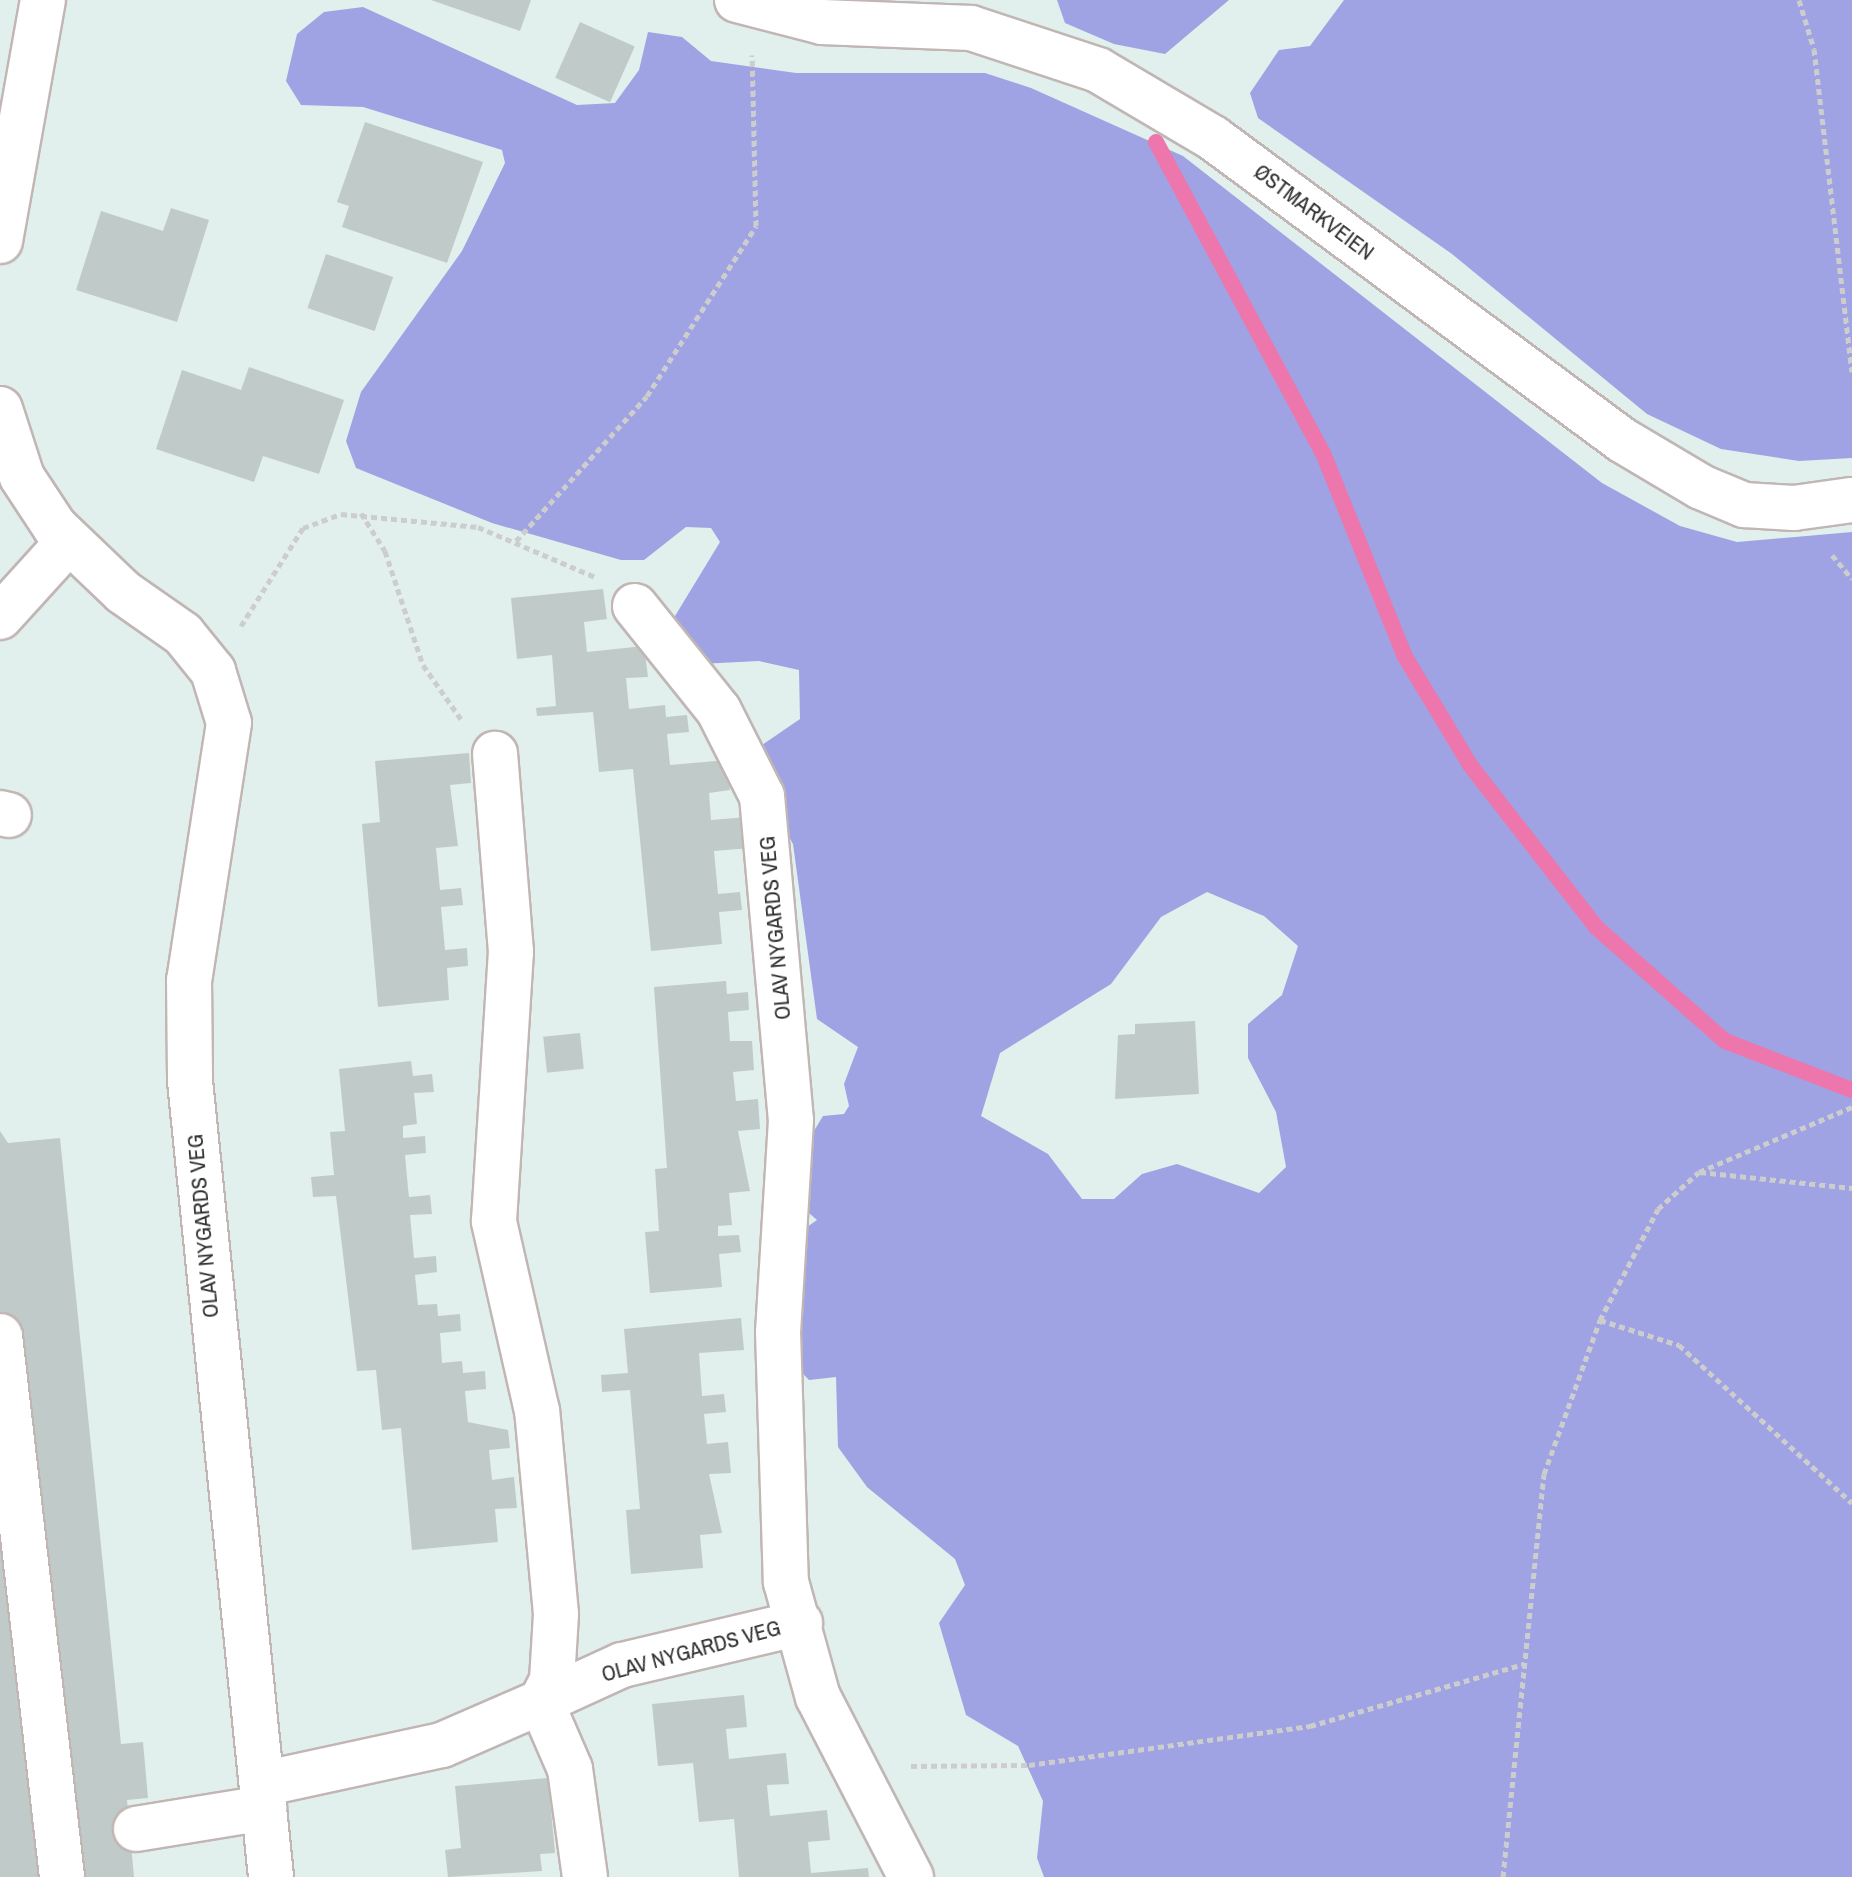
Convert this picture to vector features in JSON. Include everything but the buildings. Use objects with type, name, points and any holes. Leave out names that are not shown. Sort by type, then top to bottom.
[{"type":"street","points":[[2,219],[43,0]]},
{"type":"street","name":"ØSTMARKVEIEN","points":[[743,3],[822,22],[971,28],[1098,70],[1213,138],[1622,440],[1701,487],[1744,505],[1794,508],[1852,500]]},
{"type":"street","points":[[0,409],[22,477],[67,543],[183,634],[213,671]]},
{"type":"street","points":[[0,617],[67,543]]},
{"type":"street","name":"OLAV NYGARDS VEG","points":[[635,606],[727,723],[762,796],[791,1120],[778,1476],[786,1582],[800,1623],[818,1697],[911,1877]]},
{"type":"street","name":"OLAV NYGARDS VEG","points":[[213,671],[229,723],[229,758],[189,980],[190,1081],[271,1877]]},
{"type":"street","points":[[495,754],[511,952],[493,1197],[545,1478],[556,1654],[541,1702],[570,1769],[585,1877]]},
{"type":"street","points":[[0,1336],[62,1877]]},
{"type":"street","name":"OLAV NYGARDS VEG","points":[[263,1796],[442,1745],[622,1665],[800,1623]]},
{"type":"street","points":[[136,1829],[263,1796]]},
{"type":"path","points":[[1799,0],[1814,49],[1852,372]]},
{"type":"path","points":[[516,541],[647,396],[756,226],[743,3]]},
{"type":"path","points":[[361,513],[385,551],[423,665],[495,754]]},
{"type":"path","points":[[213,671],[303,528],[361,513],[457,523],[516,541],[610,585],[635,606]]},
{"type":"path","points":[[1503,1877],[1544,1474],[1600,1320],[1658,1209],[1699,1172],[1852,1107]]},
{"type":"path","points":[[1699,1172],[1852,1188]]},
{"type":"path","points":[[1600,1320],[1679,1345],[1851,1499]]},
{"type":"path","points":[[854,1767],[1029,1765],[1310,1726],[1524,1664]]},
{"type":"shaded area","points":[[1057,0],[1229,0],[1165,54],[1114,44],[1065,23]]},
{"type":"shaded area","points":[[1344,0],[1852,0],[1852,458],[1799,461],[1721,449],[1647,414],[1452,254],[1258,118],[1250,93],[1279,50],[1310,46]]},
{"type":"shaded area","points":[[363,7],[577,105],[615,103],[639,70],[648,32],[682,37],[711,61],[796,73],[985,73],[1031,88],[1183,156],[1602,483],[1680,526],[1737,542],[1852,532],[1852,1877],[1044,1877],[1037,1858],[1043,1801],[1018,1746],[966,1715],[939,1623],[965,1585],[955,1559],[867,1487],[838,1447],[836,1377],[809,1380],[779,1349],[800,1232],[817,1220],[802,1207],[803,1149],[823,1116],[844,1114],[849,1106],[844,1084],[858,1047],[817,1019],[793,844],[752,771],[762,745],[800,719],[799,670],[759,661],[699,664],[673,646],[675,616],[720,542],[711,528],[686,527],[644,560],[621,560],[492,523],[356,468],[346,441],[361,392],[462,251],[505,163],[502,150],[363,107],[301,105],[286,81],[297,34],[324,12]],"holes":[[[1207,892],[1264,916],[1298,946],[1282,995],[1248,1024],[1248,1058],[1276,1112],[1286,1167],[1259,1193],[1177,1164],[1142,1174],[1114,1199],[1082,1199],[1048,1154],[981,1116],[1000,1053],[1111,984],[1161,917]]]},
{"type":"waterway","points":[[1156,142],[1323,453],[1404,655],[1470,765],[1596,927],[1725,1041],[1852,1090]]}]
